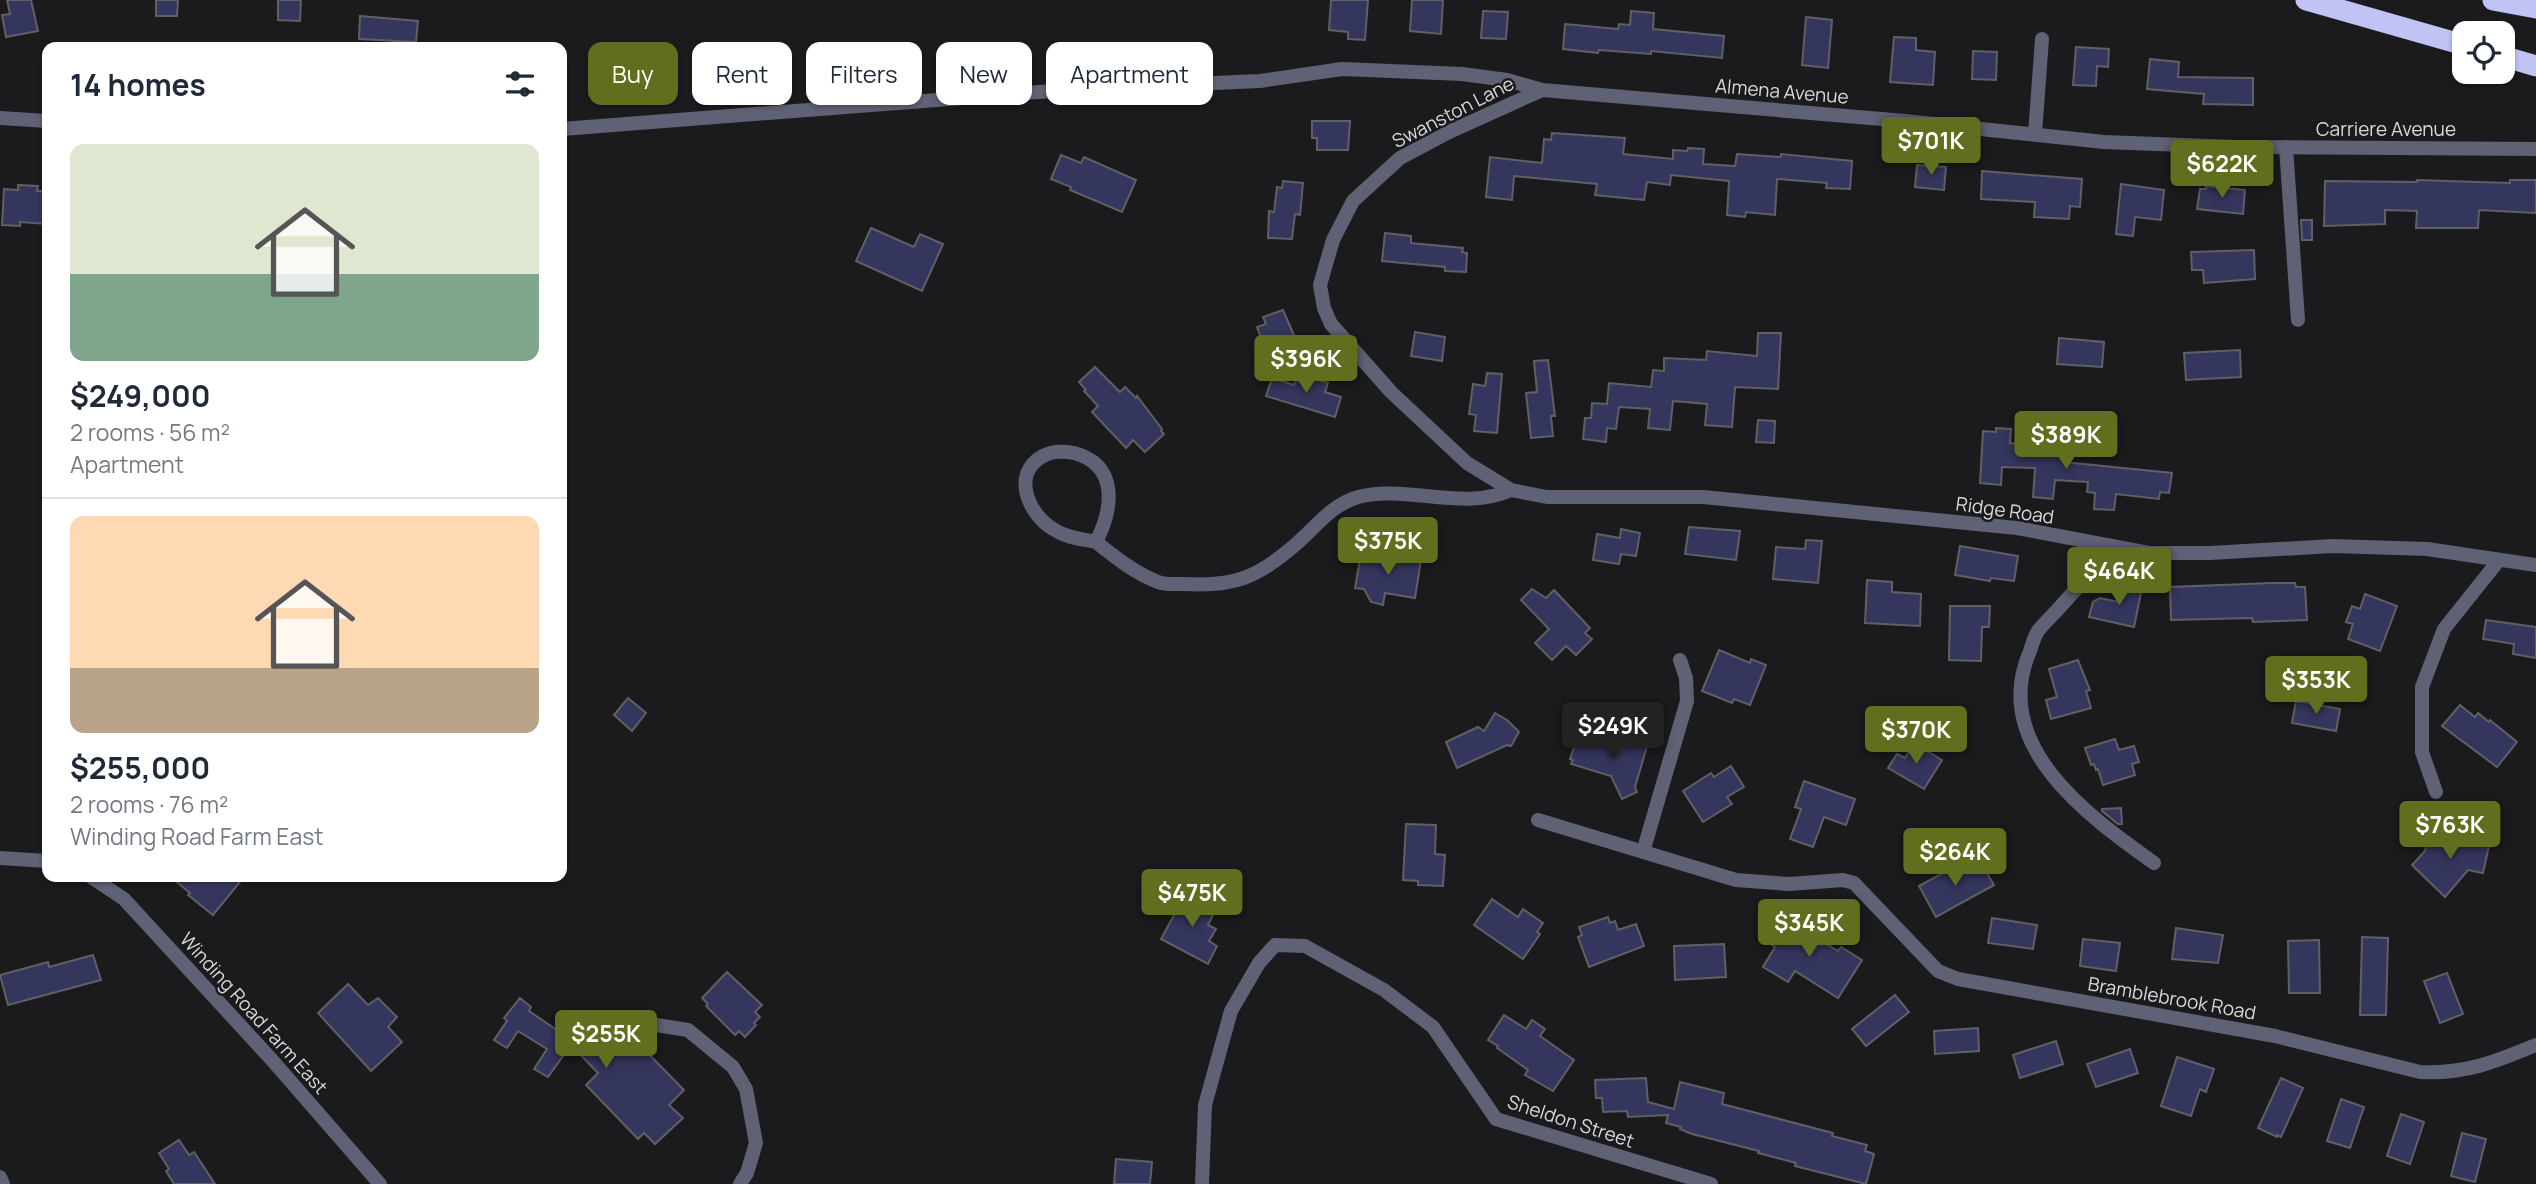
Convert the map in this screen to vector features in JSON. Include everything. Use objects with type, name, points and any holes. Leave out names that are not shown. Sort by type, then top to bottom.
[{"type":"highway","points":[[2306,0],[2452,42]]},
{"type":"highway","points":[[2493,0],[2536,8]]},
{"type":"highway","points":[[2515,60],[2536,66]]},
{"type":"street","points":[[2035,134],[2042,39]]},
{"type":"street","name":"Almena Avenue","points":[[567,129],[1078,89],[1260,81],[1327,70],[1462,74],[1507,80],[1542,90],[1905,121],[2104,142],[2236,147]]},
{"type":"street","name":"Swanston Lane","points":[[1511,490],[1467,463],[1391,392],[1331,324],[1324,308],[1320,285],[1333,240],[1353,201],[1400,158],[1449,132],[1542,90]]},
{"type":"street","points":[[0,118],[42,121]]},
{"type":"street","name":"Carriere Avenue","points":[[2236,147],[2536,149]]},
{"type":"street","points":[[2286,148],[2298,320]]},
{"type":"street","points":[[1096,542],[1105,524],[1109,503],[1108,487],[1102,471],[1088,458],[1071,452],[1057,451],[1042,456],[1029,470],[1025,486],[1030,507],[1044,523],[1071,537],[1096,542],[1127,566],[1161,583],[1209,586],[1246,579],[1272,565],[1336,506],[1360,496],[1495,498],[1511,490]]},
{"type":"street","name":"Ridge Road","points":[[1511,490],[1547,497],[1703,497],[2017,528],[2148,553],[2210,554],[2333,545],[2427,549],[2536,565]]},
{"type":"street","points":[[2114,547],[2038,631],[2022,667],[2020,693],[2024,726],[2047,769],[2076,803],[2105,828],[2154,863]]},
{"type":"street","points":[[2436,792],[2422,752],[2422,687],[2444,629],[2499,559]]},
{"type":"street","points":[[1538,820],[1643,852],[1687,701],[1686,678],[1680,660]]},
{"type":"street","name":"Bramblebrook Road","points":[[1643,852],[1736,880],[1789,884],[1833,881],[1854,883],[1938,971],[1958,979],[2275,1036],[2420,1072],[2440,1073],[2486,1066],[2536,1045]]},
{"type":"street","points":[[0,858],[42,860]]},
{"type":"street","name":"Winding Road Farm East","points":[[98,882],[124,899],[272,1060],[380,1184]]},
{"type":"street","name":"Sheldon Street","points":[[1202,1184],[1205,1105],[1231,1011],[1259,963],[1275,945],[1305,946],[1384,990],[1433,1027],[1496,1119],[1711,1184]]},
{"type":"street","points":[[634,1028],[650,1024],[688,1030],[733,1066],[746,1089],[756,1143],[747,1173],[740,1184]]},
{"type":"street","points":[[0,1177],[3,1184]]},
{"type":"building","points":[[7,0],[31,0],[38,31],[6,37],[2,15],[10,14]]},
{"type":"building","points":[[156,0],[178,0],[177,16],[156,16]]},
{"type":"building","points":[[278,0],[301,0],[300,21],[278,20]]},
{"type":"building","points":[[1331,0],[1368,0],[1365,40],[1348,39],[1348,32],[1329,30]]},
{"type":"building","points":[[1412,0],[1443,0],[1441,34],[1410,31]]},
{"type":"building","points":[[1483,11],[1508,12],[1506,39],[1481,38]]},
{"type":"building","points":[[1631,11],[1654,13],[1653,29],[1724,36],[1722,58],[1651,51],[1651,54],[1599,50],[1598,53],[1563,49],[1565,24],[1618,29],[1619,24],[1630,25]]},
{"type":"building","points":[[360,16],[418,21],[416,42],[359,39]]},
{"type":"building","points":[[1806,17],[1832,20],[1828,68],[1802,65]]},
{"type":"building","points":[[1894,37],[1916,38],[1916,50],[1935,52],[1933,85],[1890,82]]},
{"type":"building","points":[[2076,47],[2109,49],[2108,67],[2097,66],[2096,86],[2073,85]]},
{"type":"building","points":[[1973,51],[1997,52],[1996,80],[1972,79]]},
{"type":"building","points":[[2150,59],[2179,62],[2178,77],[2253,78],[2253,105],[2203,104],[2204,94],[2147,89]]},
{"type":"building","points":[[1312,121],[1350,121],[1348,150],[1317,150],[1317,138],[1312,138]]},
{"type":"building","points":[[1552,133],[1625,138],[1623,154],[1673,159],[1673,150],[1704,149],[1703,164],[1735,166],[1737,154],[1781,157],[1781,154],[1852,161],[1850,189],[1826,188],[1827,183],[1777,179],[1775,215],[1746,212],[1745,217],[1727,215],[1729,181],[1671,175],[1670,185],[1647,182],[1644,200],[1595,195],[1597,184],[1514,176],[1512,200],[1486,197],[1490,157],[1542,163],[1544,139],[1551,140]]},
{"type":"building","points":[[1061,155],[1081,163],[1084,157],[1136,180],[1122,212],[1051,179]]},
{"type":"building","points":[[1917,165],[1946,167],[1944,190],[1915,187]]},
{"type":"building","points":[[1982,171],[2082,179],[2080,207],[2070,206],[2069,219],[2034,217],[2035,202],[1981,199]]},
{"type":"building","points":[[2510,180],[2536,180],[2536,213],[2479,210],[2478,228],[2416,228],[2417,211],[2385,210],[2385,224],[2324,226],[2325,181],[2510,183]]},
{"type":"building","points":[[1283,181],[1303,183],[1300,215],[1295,214],[1292,239],[1268,238],[1269,211],[1274,212],[1277,187],[1282,188]]},
{"type":"building","points":[[2121,184],[2164,190],[2161,220],[2135,217],[2133,236],[2116,234]]},
{"type":"building","points":[[18,185],[38,186],[37,191],[42,191],[42,224],[20,222],[20,226],[2,225],[4,189],[18,190]]},
{"type":"building","points":[[2206,186],[2245,190],[2243,214],[2197,209],[2200,189],[2206,189]]},
{"type":"building","points":[[2301,220],[2312,220],[2312,240],[2302,240]]},
{"type":"building","points":[[871,228],[914,247],[920,234],[943,244],[922,291],[856,261]]},
{"type":"building","points":[[1385,233],[1411,236],[1411,243],[1463,248],[1462,252],[1467,253],[1466,272],[1445,271],[1445,267],[1382,261]]},
{"type":"building","points":[[2254,250],[2255,279],[2204,283],[2203,270],[2192,270],[2191,252]]},
{"type":"building","points":[[1283,310],[1296,340],[1266,352],[1257,327],[1266,324],[1263,317]]},
{"type":"building","points":[[1415,332],[1445,337],[1442,361],[1411,356]]},
{"type":"building","points":[[1758,333],[1781,333],[1778,389],[1735,387],[1732,427],[1705,425],[1707,404],[1673,401],[1670,430],[1648,428],[1650,409],[1619,407],[1616,429],[1607,428],[1606,442],[1583,439],[1585,418],[1591,418],[1592,403],[1607,404],[1609,383],[1651,387],[1653,370],[1664,371],[1664,358],[1706,360],[1707,351],[1757,356]]},
{"type":"building","points":[[2059,338],[2104,342],[2102,367],[2057,364]]},
{"type":"building","points":[[2240,350],[2241,377],[2186,380],[2184,353]]},
{"type":"building","points":[[1548,360],[1555,416],[1551,416],[1553,436],[1531,438],[1526,393],[1537,392],[1534,361]]},
{"type":"building","points":[[1095,367],[1120,392],[1125,387],[1136,398],[1137,396],[1162,429],[1164,434],[1145,452],[1133,440],[1126,448],[1092,412],[1098,406],[1079,382]]},
{"type":"building","points":[[1298,373],[1328,383],[1325,392],[1341,397],[1335,417],[1266,396],[1272,378],[1294,385]]},
{"type":"building","points":[[1487,373],[1502,374],[1497,433],[1474,431],[1476,415],[1469,414],[1473,384],[1485,386]]},
{"type":"building","points":[[1758,420],[1775,421],[1774,443],[1756,442]]},
{"type":"building","points":[[1996,428],[2011,429],[2010,443],[2065,448],[2064,462],[2172,473],[2169,493],[2160,492],[2159,499],[2116,494],[2114,510],[2094,509],[2095,493],[2087,492],[2088,482],[2055,480],[2053,499],[2033,497],[2035,468],[2002,467],[2001,485],[1980,483],[1983,431],[1996,432]]},
{"type":"building","points":[[1689,527],[1740,531],[1736,560],[1685,554]]},
{"type":"building","points":[[1621,529],[1640,533],[1636,556],[1621,554],[1619,564],[1593,560],[1597,534],[1620,538]]},
{"type":"building","points":[[1806,540],[1822,541],[1818,583],[1773,579],[1776,547],[1805,549]]},
{"type":"building","points":[[1960,546],[2018,556],[2014,581],[1991,578],[1990,581],[1955,575]]},
{"type":"building","points":[[1361,554],[1421,560],[1415,598],[1385,593],[1383,605],[1371,602],[1364,589],[1355,588]]},
{"type":"building","points":[[1867,580],[1892,582],[1892,592],[1921,594],[1920,626],[1865,623]]},
{"type":"building","points":[[2295,583],[2296,587],[2305,587],[2307,620],[2171,620],[2170,587]]},
{"type":"building","points":[[2122,584],[2142,588],[2134,627],[2089,617],[2093,602],[2100,598],[2119,602]]},
{"type":"building","points":[[1532,589],[1546,598],[1554,590],[1590,628],[1585,633],[1592,639],[1576,655],[1566,646],[1552,660],[1535,643],[1549,629],[1521,600]]},
{"type":"building","points":[[2365,594],[2397,606],[2380,651],[2348,639],[2353,624],[2346,622],[2352,606],[2360,609]]},
{"type":"building","points":[[1950,606],[1990,606],[1989,627],[1982,627],[1981,661],[1949,660]]},
{"type":"building","points":[[2486,620],[2536,627],[2536,658],[2513,654],[2514,644],[2483,639]]},
{"type":"building","points":[[1719,650],[1750,663],[1751,659],[1766,665],[1750,705],[1734,699],[1732,703],[1702,691]]},
{"type":"building","points":[[2078,660],[2090,690],[2086,691],[2091,708],[2051,719],[2046,700],[2057,697],[2049,669]]},
{"type":"building","points":[[628,698],[646,713],[632,731],[614,715]]},
{"type":"building","points":[[2296,701],[2340,709],[2336,731],[2292,723]]},
{"type":"building","points":[[2460,705],[2475,717],[2478,713],[2489,722],[2490,720],[2517,742],[2497,767],[2442,726]]},
{"type":"building","points":[[1495,713],[1519,732],[1511,746],[1507,745],[1457,768],[1446,742],[1478,727],[1484,731]]},
{"type":"building","points":[[1577,738],[1615,749],[1634,739],[1648,743],[1635,787],[1637,792],[1622,799],[1611,776],[1571,764]]},
{"type":"building","points":[[2115,739],[2119,750],[2134,746],[2139,762],[2132,764],[2135,775],[2103,785],[2098,769],[2096,770],[2094,764],[2091,765],[2085,748]]},
{"type":"building","points":[[1914,743],[1942,760],[1924,789],[1888,768],[1897,754],[1905,758]]},
{"type":"building","points":[[1731,766],[1744,787],[1727,797],[1732,804],[1703,822],[1683,791],[1711,773],[1714,777]]},
{"type":"building","points":[[1804,781],[1855,799],[1846,825],[1824,817],[1813,847],[1790,839],[1801,809],[1795,807]]},
{"type":"building","points":[[2121,808],[2122,824],[2118,824],[2102,811],[2102,809]]},
{"type":"building","points":[[1406,824],[1436,825],[1435,854],[1445,855],[1443,886],[1418,885],[1418,881],[1403,880]]},
{"type":"building","points":[[2429,833],[2489,846],[2483,873],[2468,870],[2445,897],[2412,865],[2425,851]]},
{"type":"building","points":[[1981,863],[1994,885],[1936,917],[1919,886],[1952,868],[1956,876]]},
{"type":"building","points":[[177,882],[240,882],[213,915],[188,895],[190,893]]},
{"type":"building","points":[[1186,893],[1216,909],[1208,925],[1216,929],[1209,941],[1217,946],[1208,964],[1161,939]]},
{"type":"building","points":[[1492,899],[1518,917],[1523,909],[1543,923],[1537,932],[1540,934],[1523,959],[1474,925]]},
{"type":"building","points":[[1608,917],[1610,923],[1615,921],[1618,930],[1636,924],[1644,946],[1589,967],[1578,937],[1582,935],[1579,927]]},
{"type":"building","points":[[1780,918],[1838,951],[1841,947],[1862,960],[1838,998],[1795,971],[1788,982],[1763,967],[1775,947],[1766,941]]},
{"type":"building","points":[[1992,918],[2037,925],[2033,949],[1988,943]]},
{"type":"building","points":[[2176,928],[2223,935],[2218,963],[2172,959]]},
{"type":"building","points":[[2362,937],[2388,938],[2386,1015],[2360,1015]]},
{"type":"building","points":[[2083,939],[2120,943],[2116,971],[2080,966]]},
{"type":"building","points":[[2319,940],[2320,993],[2289,993],[2288,941]]},
{"type":"building","points":[[1724,944],[1726,977],[1675,980],[1674,946]]},
{"type":"building","points":[[93,955],[101,980],[8,1005],[0,975],[48,962],[49,967]]},
{"type":"building","points":[[727,972],[762,1005],[755,1012],[760,1017],[754,1023],[756,1025],[745,1037],[739,1031],[735,1035],[706,1006],[708,1004],[702,998]]},
{"type":"building","points":[[2447,973],[2463,1014],[2440,1023],[2424,981]]},
{"type":"building","points":[[348,984],[368,1005],[378,998],[397,1017],[388,1027],[402,1042],[371,1071],[318,1013]]},
{"type":"building","points":[[1895,995],[1909,1012],[1866,1046],[1852,1029]]},
{"type":"building","points":[[520,998],[531,1007],[529,1011],[567,1037],[590,1016],[617,1044],[627,1034],[632,1037],[684,1090],[669,1105],[683,1118],[655,1144],[644,1133],[638,1139],[586,1085],[598,1073],[571,1045],[548,1077],[534,1069],[547,1049],[518,1031],[507,1048],[494,1040],[507,1021],[504,1018]]},
{"type":"building","points":[[1504,1015],[1526,1029],[1532,1020],[1545,1029],[1540,1036],[1574,1060],[1553,1091],[1525,1075],[1528,1070],[1488,1040]]},
{"type":"building","points":[[1978,1028],[1979,1051],[1935,1054],[1934,1031]]},
{"type":"building","points":[[2056,1041],[2063,1064],[2020,1078],[2013,1055]]},
{"type":"building","points":[[2130,1049],[2138,1073],[2096,1087],[2087,1064]]},
{"type":"building","points":[[2177,1057],[2214,1069],[2206,1092],[2200,1089],[2191,1116],[2161,1106]]},
{"type":"building","points":[[1646,1078],[1648,1102],[1674,1109],[1680,1082],[1724,1093],[1722,1104],[1833,1133],[1832,1136],[1867,1145],[1865,1151],[1874,1154],[1866,1184],[1795,1166],[1796,1163],[1758,1153],[1759,1151],[1692,1134],[1680,1129],[1681,1127],[1666,1123],[1668,1115],[1628,1117],[1627,1111],[1603,1112],[1602,1098],[1596,1098],[1595,1080]]},
{"type":"building","points":[[2281,1078],[2303,1088],[2281,1137],[2277,1137],[2258,1128]]},
{"type":"building","points":[[2341,1099],[2364,1107],[2350,1148],[2327,1141]]},
{"type":"building","points":[[2401,1114],[2424,1122],[2410,1164],[2387,1156]]},
{"type":"building","points":[[2462,1133],[2486,1139],[2475,1182],[2451,1176]]},
{"type":"building","points":[[179,1140],[189,1155],[194,1152],[215,1184],[174,1184],[159,1153]]},
{"type":"building","points":[[1116,1159],[1152,1162],[1150,1184],[1114,1184]]}]
